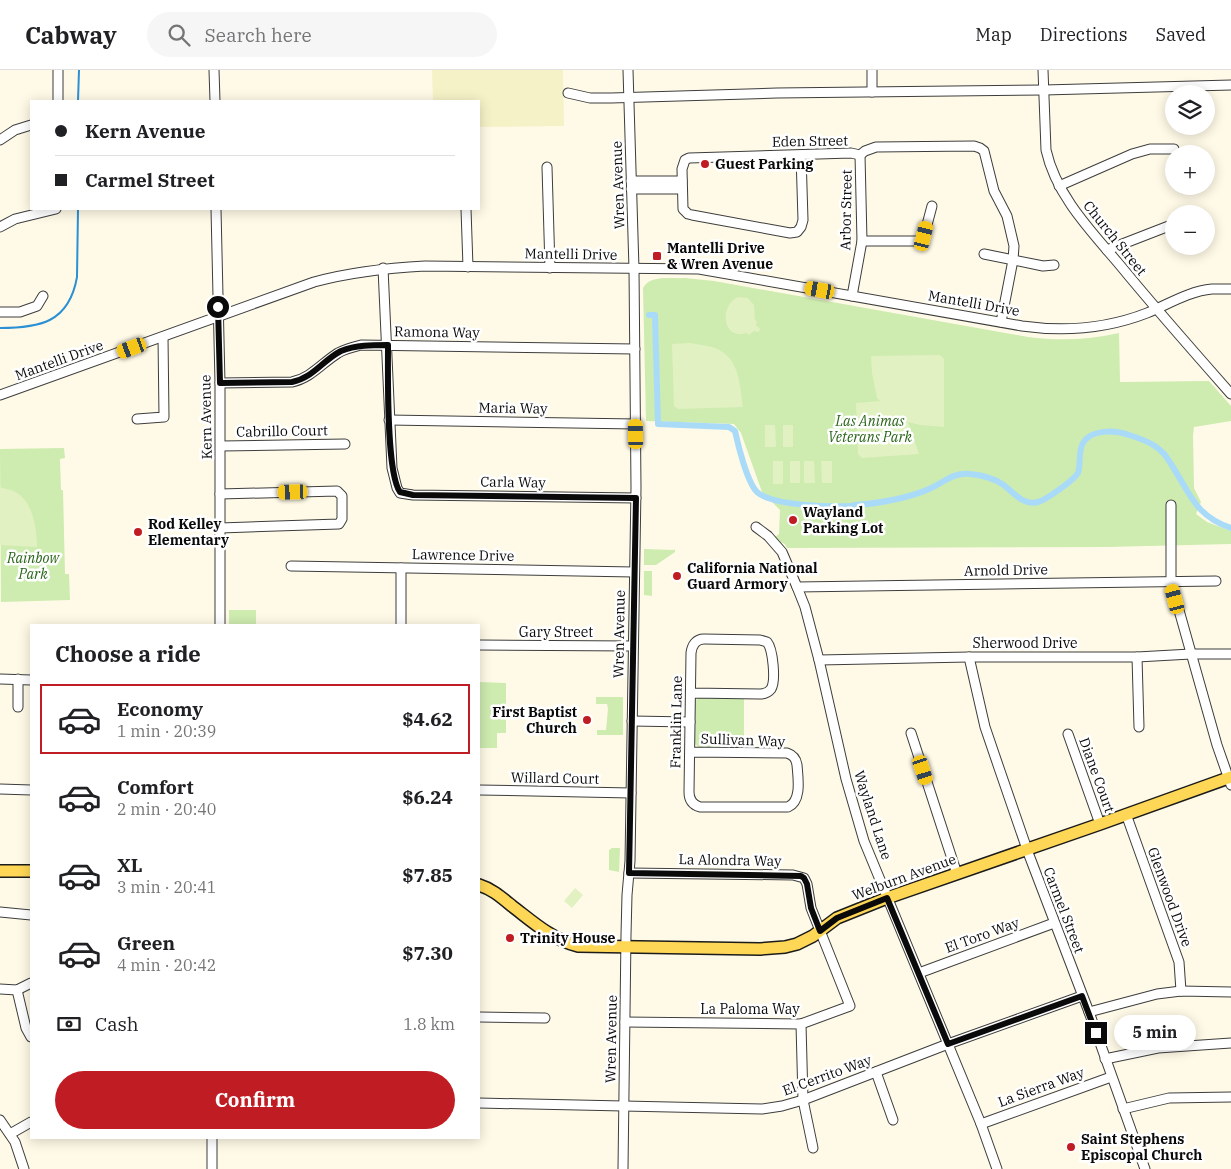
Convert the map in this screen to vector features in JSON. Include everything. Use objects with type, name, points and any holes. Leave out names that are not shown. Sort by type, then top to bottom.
[{"type":"main road","name":"Welburn Avenue","points":[[480,885],[494,892],[546,933],[578,946],[773,949],[797,944],[820,931],[837,918],[887,898],[1126,814],[1230,780]]},
{"type":"main road","points":[[0,870],[30,871]]},
{"type":"street","points":[[58,70],[58,100]]},
{"type":"street","points":[[214,70],[215,100]]},
{"type":"street","name":"Wren Avenue","points":[[623,1169],[636,498],[634,269],[628,70]]},
{"type":"street","points":[[872,70],[872,92]]},
{"type":"street","name":"Church Street","points":[[1043,70],[1046,150],[1048,161],[1059,186],[1069,202],[1107,250],[1231,394]]},
{"type":"street","points":[[568,93],[590,98],[628,98],[1231,85]]},
{"type":"street","points":[[0,140],[15,130],[30,125]]},
{"type":"street","name":"Eden Street","points":[[682,185],[682,164],[689,158],[851,153],[860,155],[876,147],[974,146],[984,151],[994,191],[1006,216],[1012,236],[1014,260]]},
{"type":"street","points":[[1059,186],[1132,154],[1150,149],[1165,149]]},
{"type":"street","points":[[631,185],[682,185],[682,206],[688,214],[790,232],[799,230],[803,220],[801,155]]},
{"type":"street","name":"Arbor Street","points":[[852,296],[862,241],[860,155]]},
{"type":"street","points":[[547,167],[550,268]]},
{"type":"street","points":[[862,241],[919,241],[924,236],[932,206]]},
{"type":"street","points":[[0,227],[15,219],[52,210]]},
{"type":"street","name":"Kern Avenue","points":[[216,210],[220,383],[220,624]]},
{"type":"street","points":[[466,210],[468,267]]},
{"type":"street","points":[[1107,250],[1165,227]]},
{"type":"street","points":[[984,254],[1043,266],[1054,265]]},
{"type":"street","points":[[1001,322],[1014,260]]},
{"type":"street","name":"Mantelli Drive","points":[[0,395],[314,282],[383,268],[425,266],[683,268],[712,271],[1045,329],[1082,329],[1118,322],[1211,289],[1231,289]]},
{"type":"street","points":[[383,268],[388,345],[389,420]]},
{"type":"street","points":[[0,312],[20,312],[37,306],[43,296]]},
{"type":"street","points":[[137,419],[164,417],[163,337]]},
{"type":"street","name":"Ramona Way","points":[[220,383],[300,381],[307,378],[340,352],[361,345],[635,349]]},
{"type":"street","name":"Maria Way","points":[[389,420],[636,424]]},
{"type":"street","name":"Carla Way","points":[[389,420],[392,468],[400,492],[413,495],[636,498]]},
{"type":"street","name":"Cabrillo Court","points":[[220,446],[345,444]]},
{"type":"street","points":[[220,494],[337,491],[342,496],[341,522],[332,524],[220,528]]},
{"type":"street","points":[[1171,505],[1171,582],[1217,745],[1230,780]]},
{"type":"street","name":"Wayland Lane","points":[[756,527],[768,536],[782,552],[805,607],[846,780],[864,841],[981,1124],[997,1169]]},
{"type":"street","name":"Lawrence Drive","points":[[291,566],[634,572]]},
{"type":"street","points":[[401,568],[401,624]]},
{"type":"street","name":"Arnold Drive","points":[[797,587],[1216,581]]},
{"type":"street","name":"Franklin Lane","points":[[690,693],[760,694],[768,692],[772,687],[773,681],[772,652],[769,644],[760,640],[704,639],[695,643],[691,649],[690,693],[690,752],[689,795],[691,801]]},
{"type":"street","name":"Gary Street","points":[[480,645],[633,646]]},
{"type":"street","name":"Sherwood Drive","points":[[819,660],[970,657],[1137,657],[1231,654]]},
{"type":"street","name":"Carmel Street","points":[[970,657],[986,727],[1027,850],[1089,1012],[1110,1077],[1145,1169]]},
{"type":"street","points":[[1137,657],[1139,727]]},
{"type":"street","points":[[0,679],[30,680]]},
{"type":"street","points":[[18,679],[18,708]]},
{"type":"street","points":[[632,721],[690,722]]},
{"type":"street","points":[[911,733],[958,874]]},
{"type":"street","name":"Diane Court","points":[[1068,734],[1100,824]]},
{"type":"street","name":"Sullivan Way","points":[[690,752],[787,753],[794,757],[797,764],[797,795],[795,803],[791,806],[783,808],[700,807],[691,801]]},
{"type":"street","points":[[0,789],[30,790]]},
{"type":"street","name":"Willard Court","points":[[480,790],[631,793]]},
{"type":"street","name":"Glenwood Drive","points":[[1126,814],[1179,962],[1181,991]]},
{"type":"street","name":"La Alondra Way","points":[[629,873],[801,876],[807,884],[811,908],[820,931]]},
{"type":"street","points":[[0,912],[30,915]]},
{"type":"street","name":"El Toro Way","points":[[919,973],[1054,924]]},
{"type":"street","name":"La Paloma Way","points":[[625,1022],[801,1024],[850,1006],[820,931]]},
{"type":"street","points":[[0,989],[17,990],[30,984]]},
{"type":"street","points":[[17,990],[26,1028],[30,1035]]},
{"type":"street","points":[[1089,1012],[1157,994],[1181,991],[1231,992]]},
{"type":"street","name":"El Cerrito Way","points":[[480,1103],[762,1109],[782,1106],[803,1100],[948,1044],[1082,996]]},
{"type":"street","points":[[480,1017],[545,1018]]},
{"type":"street","points":[[801,1024],[803,1100],[813,1148]]},
{"type":"street","points":[[1105,1059],[1158,1048],[1231,1043]]},
{"type":"street","points":[[876,1072],[892,1120]]},
{"type":"street","name":"La Sierra Way","points":[[981,1124],[1110,1077]]},
{"type":"street","points":[[1123,1110],[1169,1098],[1231,1097]]},
{"type":"street","points":[[0,1120],[15,1142],[24,1169]]},
{"type":"street","points":[[10,1134],[30,1123]]},
{"type":"street","points":[[212,1139],[212,1169]]},
{"type":"shaded area","points":[[432,70],[563,70],[564,126],[480,127],[480,100],[433,100]]},
{"type":"green space","name":"Las Animas Veterans Park","points":[[685,278],[714,281],[1028,337],[1074,339],[1119,333],[1120,382],[1209,381],[1231,406],[1231,421],[1194,427],[1193,435],[1194,488],[1201,502],[1196,514],[1207,522],[1231,531],[1231,544],[1106,547],[787,548],[785,544],[778,541],[775,537],[779,534],[780,510],[762,492],[741,433],[734,424],[646,421],[643,288],[646,284],[656,279]]},
{"type":"green space","points":[[738,297],[748,298],[754,305],[756,326],[760,328],[759,332],[754,331],[749,335],[747,333],[739,334],[732,332],[728,327],[726,314],[728,307]]},
{"type":"green space","points":[[690,343],[717,349],[729,358],[738,377],[743,407],[678,409],[674,406],[672,344]]},
{"type":"green space","points":[[940,355],[944,359],[944,427],[908,422],[919,454],[862,458],[858,454],[856,403],[880,401],[877,398],[872,373],[871,356]]},
{"type":"green space","points":[[765,425],[775,425],[776,447],[765,447]]},
{"type":"green space","points":[[783,425],[793,425],[793,447],[783,447]]},
{"type":"green space","name":"Rainbow Park","points":[[64,448],[65,458],[60,459],[61,490],[63,490],[65,574],[69,574],[70,600],[1,602],[0,449]]},
{"type":"green space","points":[[773,461],[783,461],[783,484],[773,484]]},
{"type":"green space","points":[[790,461],[800,461],[800,483],[790,483]]},
{"type":"green space","points":[[804,461],[814,461],[815,483],[804,483]]},
{"type":"green space","points":[[821,461],[832,461],[832,483],[822,483]]},
{"type":"green space","points":[[0,487],[21,496],[30,508],[35,524],[37,547],[0,545]]},
{"type":"green space","points":[[644,549],[675,549],[675,552],[656,565],[644,565]]},
{"type":"green space","points":[[644,571],[652,571],[652,596],[644,595]]},
{"type":"green space","points":[[229,610],[256,610],[256,624],[229,624]]},
{"type":"green space","points":[[480,682],[506,683],[506,733],[497,733],[497,748],[480,748]]},
{"type":"green space","points":[[596,697],[623,697],[623,735],[597,735],[597,730],[606,730],[608,709],[607,704],[596,704]]},
{"type":"green space","points":[[701,697],[744,698],[744,749],[700,748],[696,745],[694,741],[694,705],[696,700]]},
{"type":"green space","points":[[620,848],[619,872],[609,870],[609,850]]},
{"type":"green space","points":[[575,888],[583,895],[572,908],[564,901]]},
{"type":"waterway","points":[[78,100],[79,70]]},
{"type":"waterway","points":[[0,328],[39,324],[50,320],[67,304],[77,277],[78,210]]},
{"type":"waterway","points":[[649,315],[655,315],[658,424],[729,427],[735,431],[743,463],[753,487],[765,497],[802,505],[851,506]]},
{"type":"waterway","points":[[854,505],[902,498],[929,489],[953,476],[964,474],[991,478],[1002,484],[1018,498],[1027,502],[1038,502],[1060,489],[1078,473],[1081,450],[1087,438],[1097,433],[1110,432],[1123,433],[1151,443],[1159,449],[1166,456],[1201,510],[1209,517],[1231,528]]},
{"type":"place","name":"Guest Parking","points":[[705,164]]},
{"type":"place","name":"Mantelli Drive & Wren Avenue","points":[[657,256]]},
{"type":"place","name":"Wayland Parking Lot","points":[[793,520]]},
{"type":"place","name":"Rod Kelley Elementary","points":[[138,532]]},
{"type":"place","name":"California National Guard Armory","points":[[677,576]]},
{"type":"place","name":"First Baptist Church","points":[[587,720]]},
{"type":"place","name":"Trinity House","points":[[510,938]]},
{"type":"place","name":"Saint Stephens Episcopal Church","points":[[1071,1147]]},
{"type":"route","points":[[218,307],[220,383],[300,381],[307,378],[340,352],[361,345],[388,345],[388,400],[392,468],[394,479],[400,492],[413,495],[636,498],[629,873],[801,876],[806,881],[811,908],[820,931],[837,918],[887,898],[948,1044],[1082,996],[1096,1033]]}]
